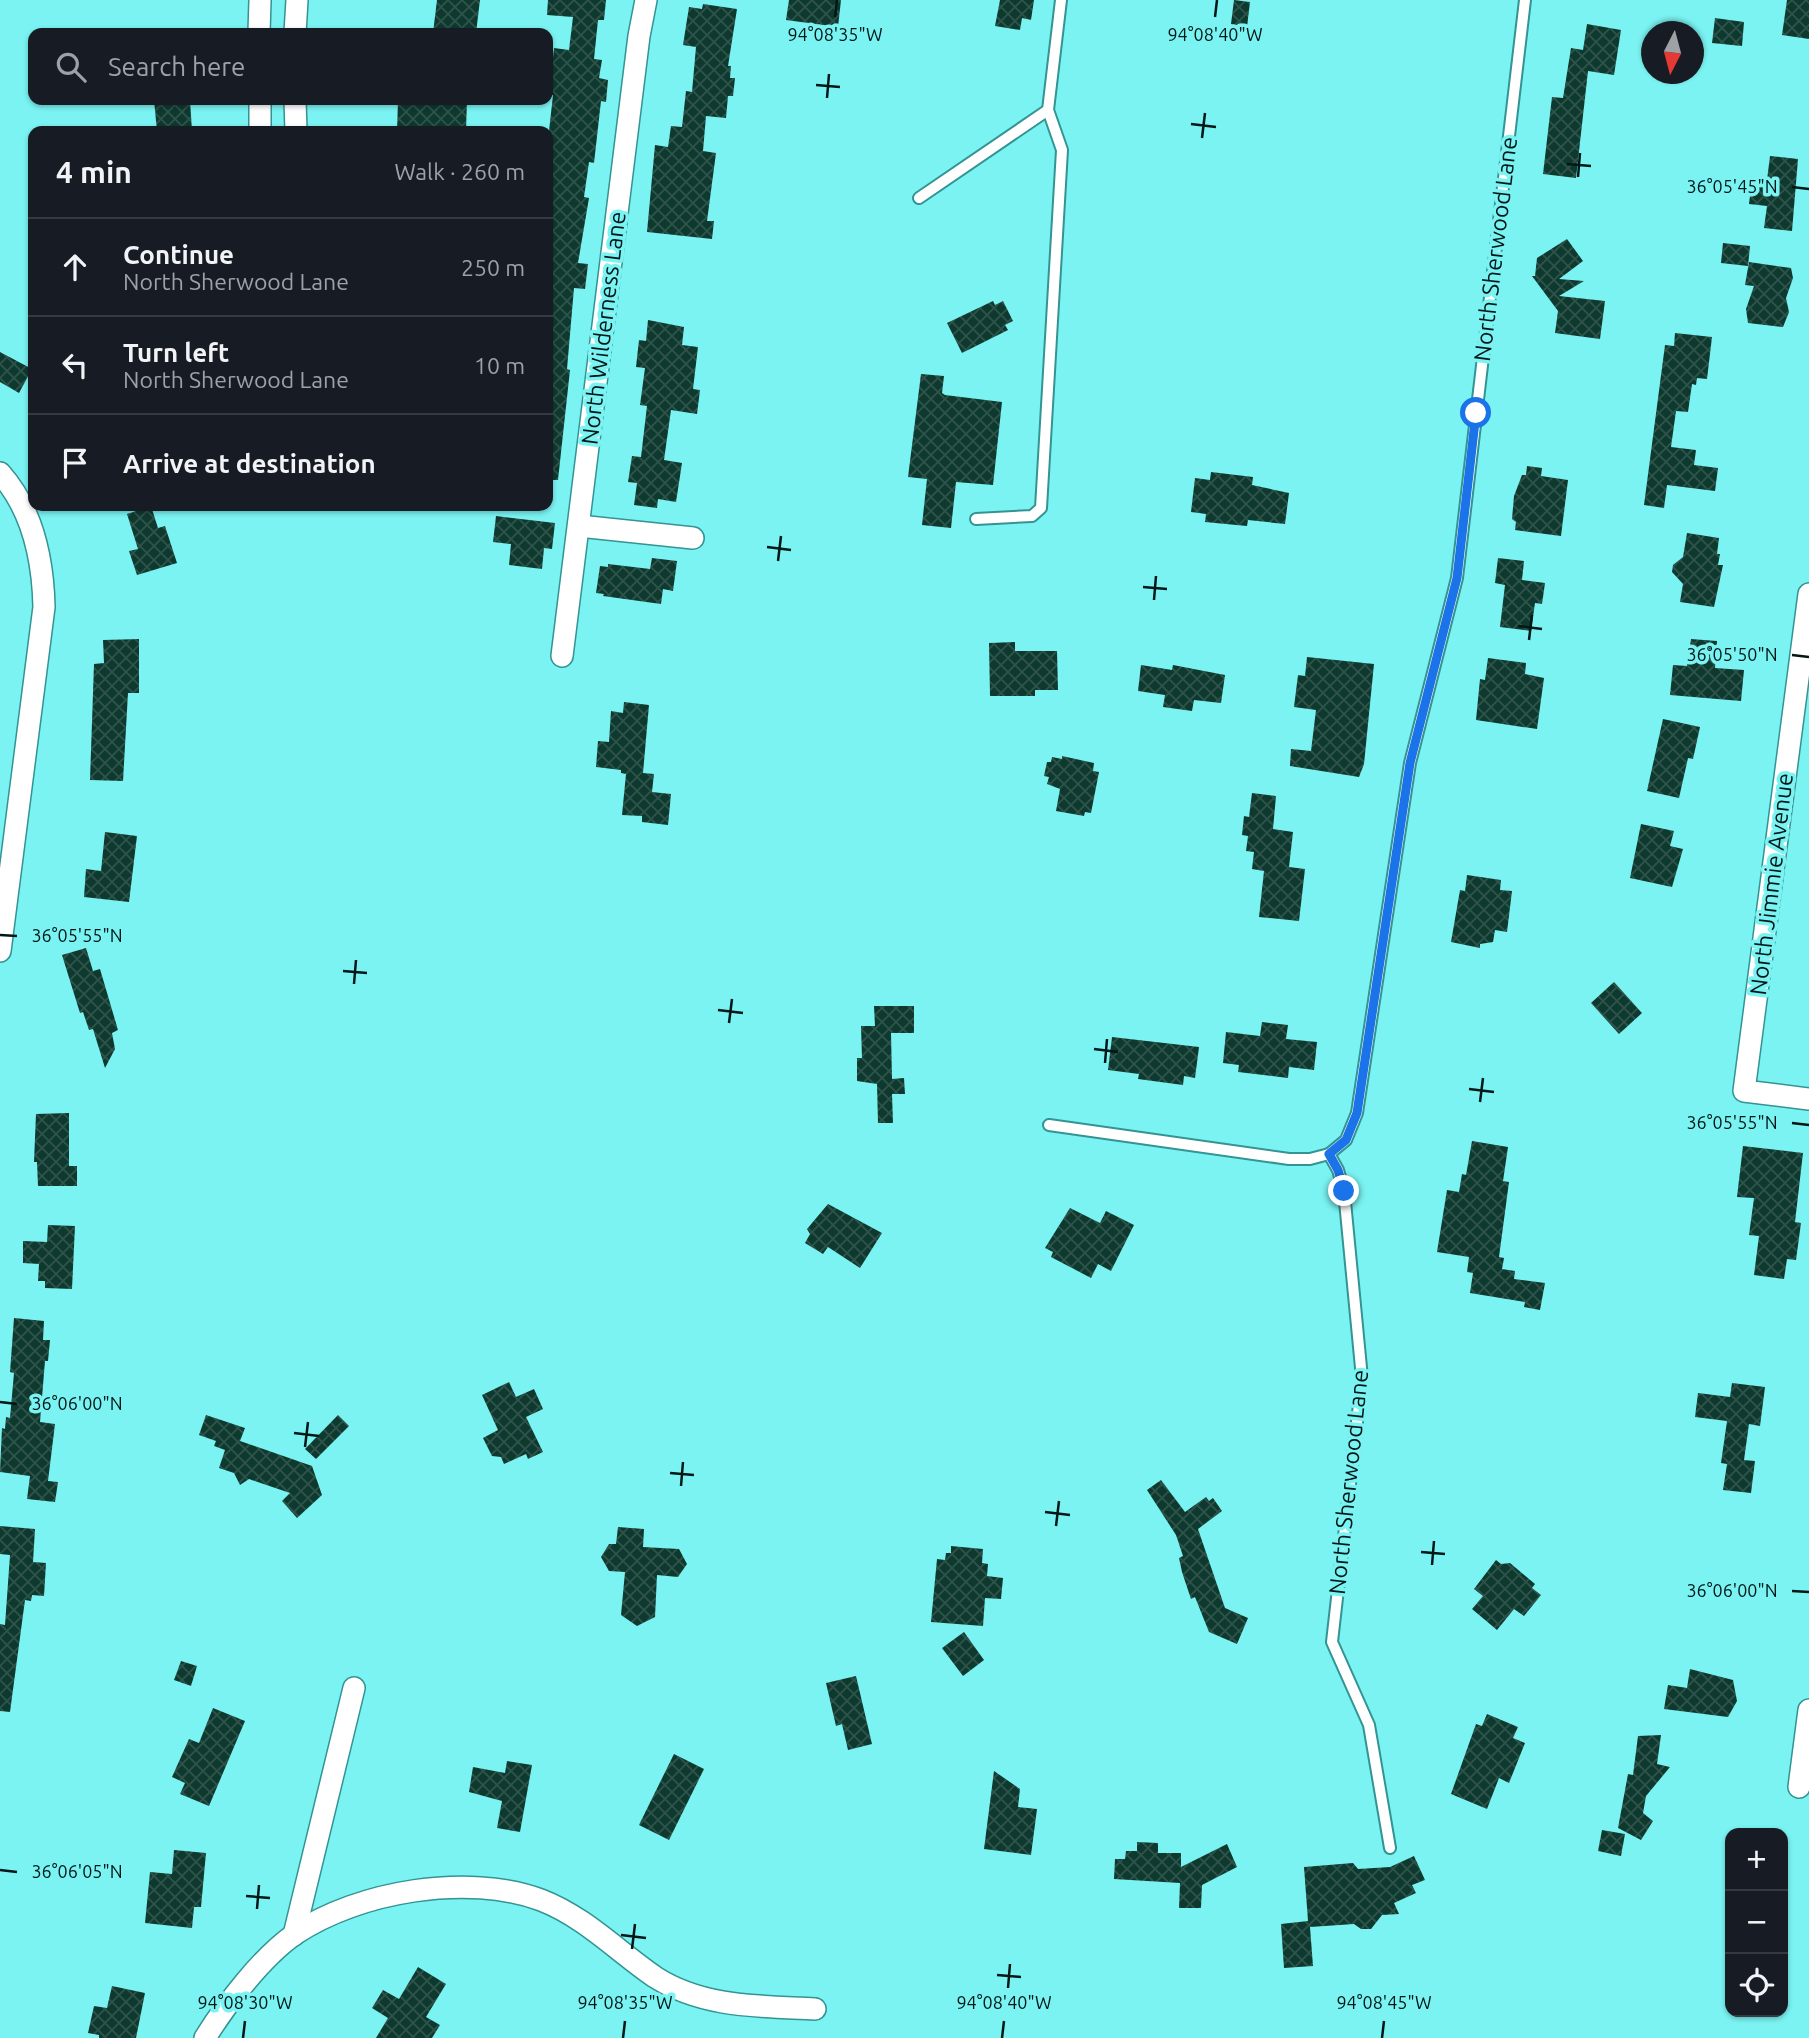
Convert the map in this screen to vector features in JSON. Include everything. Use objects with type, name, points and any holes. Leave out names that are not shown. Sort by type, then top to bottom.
[{"type":"street","points":[[259,28],[260,0]]},
{"type":"street","points":[[295,28],[297,0]]},
{"type":"street","name":"North Wilderness Lane","points":[[562,656],[639,36],[646,0]]},
{"type":"street","points":[[260,105],[260,126]]},
{"type":"street","points":[[295,105],[296,126]]},
{"type":"street","points":[[0,473],[36,537],[44,573],[44,596],[0,951]]},
{"type":"street","points":[[579,526],[693,538]]},
{"type":"street","name":"North Jimmie Avenue","points":[[1809,594],[1744,1091],[1809,1099]]},
{"type":"street","points":[[294,1935],[354,1688]]},
{"type":"street","points":[[1799,1787],[1809,1710]]},
{"type":"street","points":[[205,2038],[242,1986],[294,1935],[333,1914],[373,1899],[453,1888],[495,1890],[540,1900],[584,1922],[657,1978],[694,1995],[731,2004],[815,2009]]},
{"type":"lane","points":[[976,519],[1032,516],[1041,508],[1062,149],[1048,110],[1061,0]]},
{"type":"lane","name":"North Sherwood Lane","points":[[1390,1848],[1370,1725],[1332,1642],[1362,1378],[1344,1191],[1338,1170],[1329,1154],[1346,1140],[1357,1113],[1410,763],[1457,578],[1525,0]]},
{"type":"lane","points":[[919,198],[1048,110]]},
{"type":"lane","points":[[1049,1125],[1289,1159],[1310,1159],[1329,1154]]},
{"type":"building","points":[[437,0],[480,0],[477,28],[434,28]]},
{"type":"building","points":[[548,0],[606,0],[604,20],[598,20],[594,59],[602,60],[599,78],[608,80],[606,102],[601,101],[594,163],[589,162],[584,197],[589,198],[578,263],[588,264],[585,289],[574,288],[567,369],[570,370],[558,480],[553,480],[553,126],[550,126],[553,105],[554,48],[569,50],[573,17],[547,15]]},
{"type":"building","points":[[789,0],[841,0],[838,27],[786,20]]},
{"type":"building","points":[[1000,0],[1034,0],[1031,20],[1022,18],[1020,30],[995,26]]},
{"type":"building","points":[[1234,0],[1250,2],[1247,27],[1231,24]]},
{"type":"building","points":[[1787,0],[1809,0],[1809,39],[1782,35]]},
{"type":"building","points":[[703,4],[737,9],[728,66],[731,66],[730,78],[735,78],[733,96],[728,96],[726,118],[706,116],[703,151],[716,153],[707,221],[714,221],[712,239],[647,232],[655,145],[668,147],[671,126],[682,127],[686,91],[692,92],[696,47],[683,45],[689,7],[702,9]]},
{"type":"building","points":[[1715,18],[1744,22],[1742,46],[1712,43]]},
{"type":"building","points":[[1587,24],[1621,30],[1614,75],[1588,71],[1576,178],[1543,174],[1552,97],[1563,98],[1571,48],[1583,50]]},
{"type":"building","points":[[154,105],[190,105],[192,126],[157,126]]},
{"type":"building","points":[[398,105],[467,105],[466,126],[397,126]]},
{"type":"building","points":[[1770,156],[1798,159],[1792,231],[1764,228],[1767,206],[1749,204],[1752,178],[1767,180]]},
{"type":"building","points":[[1567,239],[1583,261],[1559,279],[1584,281],[1559,296],[1605,301],[1600,339],[1555,333],[1558,311],[1532,276],[1535,276],[1537,258]]},
{"type":"building","points":[[1723,243],[1750,246],[1748,266],[1721,263]]},
{"type":"building","points":[[1749,262],[1791,268],[1793,278],[1786,298],[1789,312],[1783,327],[1748,323],[1746,309],[1754,286],[1745,285]]},
{"type":"building","points":[[993,301],[995,305],[1003,301],[1013,321],[1005,325],[1008,330],[962,353],[947,323]]},
{"type":"building","points":[[648,320],[684,327],[682,345],[698,347],[693,389],[700,390],[697,414],[671,410],[664,460],[682,463],[676,502],[658,499],[657,508],[634,505],[637,483],[628,482],[632,456],[641,457],[647,406],[640,405],[645,368],[636,367],[639,340],[646,341]]},
{"type":"building","points":[[1675,333],[1712,337],[1707,379],[1697,378],[1696,385],[1692,384],[1688,412],[1676,411],[1671,447],[1696,450],[1694,465],[1718,468],[1715,491],[1667,485],[1664,508],[1644,505],[1665,345],[1674,346]]},
{"type":"building","points":[[0,352],[28,367],[28,376],[19,393],[0,382]]},
{"type":"building","points":[[921,374],[944,376],[942,393],[945,395],[1002,402],[993,485],[956,482],[951,528],[922,525],[927,479],[908,477]]},
{"type":"building","points":[[1527,466],[1542,468],[1541,476],[1568,480],[1561,536],[1515,530],[1516,522],[1512,519],[1514,496],[1522,475],[1526,475]]},
{"type":"building","points":[[1211,472],[1253,477],[1252,485],[1289,493],[1285,524],[1248,520],[1247,526],[1205,522],[1206,514],[1191,512],[1195,478],[1210,480]]},
{"type":"building","points":[[153,511],[158,528],[165,526],[177,563],[137,575],[129,551],[138,549],[127,514]]},
{"type":"building","points":[[496,516],[555,523],[552,549],[544,548],[542,569],[509,565],[511,544],[493,542]]},
{"type":"building","points":[[1687,533],[1719,538],[1718,565],[1723,565],[1714,607],[1680,602],[1683,584],[1672,572],[1673,565],[1683,557]]},
{"type":"building","points":[[652,558],[677,561],[673,591],[663,589],[661,604],[596,593],[600,566],[608,567],[608,564],[650,569]]},
{"type":"building","points":[[1498,558],[1524,561],[1522,580],[1545,583],[1542,604],[1535,603],[1531,631],[1500,627],[1505,585],[1495,583]]},
{"type":"building","points":[[139,639],[139,693],[128,693],[123,781],[90,780],[94,664],[104,663],[103,640]]},
{"type":"building","points":[[1691,639],[1717,641],[1715,668],[1744,670],[1741,701],[1670,695],[1673,665],[1687,666]]},
{"type":"building","points":[[1015,642],[1015,651],[1057,651],[1058,690],[1035,690],[1035,696],[990,696],[989,643]]},
{"type":"building","points":[[1307,657],[1374,664],[1364,764],[1359,777],[1290,766],[1291,749],[1311,751],[1316,710],[1294,707],[1298,675],[1305,676]]},
{"type":"building","points":[[1488,658],[1526,663],[1525,674],[1544,678],[1537,729],[1476,720],[1480,679],[1485,680]]},
{"type":"building","points":[[1141,665],[1172,670],[1173,665],[1225,675],[1221,703],[1194,700],[1192,711],[1163,707],[1165,695],[1138,691]]},
{"type":"building","points":[[624,702],[649,705],[643,773],[654,774],[652,792],[671,794],[668,825],[642,822],[642,816],[622,815],[626,774],[621,773],[621,770],[596,767],[598,741],[609,742],[611,711],[623,713]]},
{"type":"building","points":[[1663,719],[1700,727],[1693,759],[1688,758],[1679,798],[1647,791]]},
{"type":"building","points":[[1062,756],[1094,763],[1093,771],[1099,772],[1091,813],[1085,812],[1084,816],[1056,811],[1060,789],[1047,784],[1049,777],[1044,776],[1047,762],[1051,762],[1052,757],[1062,759]]},
{"type":"building","points":[[1252,793],[1276,796],[1273,829],[1293,832],[1289,867],[1305,869],[1299,921],[1259,917],[1264,871],[1252,869],[1254,852],[1246,851],[1248,836],[1242,835],[1244,816],[1249,817]]},
{"type":"building","points":[[1641,824],[1674,831],[1670,846],[1683,849],[1672,887],[1630,878]]},
{"type":"building","points":[[105,832],[137,836],[129,902],[84,897],[86,869],[101,871]]},
{"type":"building","points":[[1467,875],[1501,880],[1500,890],[1512,891],[1507,932],[1495,930],[1493,942],[1480,944],[1480,948],[1451,942],[1460,890],[1465,891]]},
{"type":"building","points":[[86,948],[93,971],[100,969],[118,1030],[112,1033],[115,1049],[105,1068],[93,1029],[89,1030],[83,1012],[80,1013],[62,955]]},
{"type":"building","points":[[1614,982],[1642,1013],[1619,1034],[1591,1003]]},
{"type":"building","points":[[874,1006],[914,1006],[914,1033],[891,1033],[892,1079],[904,1078],[905,1094],[892,1094],[893,1123],[878,1123],[877,1084],[857,1081],[857,1058],[862,1058],[861,1026],[875,1026]]},
{"type":"building","points":[[1262,1022],[1288,1025],[1286,1039],[1317,1042],[1314,1070],[1289,1067],[1288,1078],[1238,1072],[1239,1065],[1223,1063],[1226,1032],[1260,1036]]},
{"type":"building","points":[[1112,1037],[1199,1047],[1195,1078],[1184,1076],[1183,1085],[1138,1079],[1139,1074],[1108,1070]]},
{"type":"building","points":[[69,1113],[69,1166],[77,1166],[77,1186],[38,1186],[37,1162],[34,1162],[36,1114]]},
{"type":"building","points":[[1472,1141],[1508,1147],[1503,1181],[1509,1182],[1499,1257],[1504,1258],[1502,1269],[1515,1271],[1514,1279],[1545,1283],[1540,1310],[1524,1307],[1525,1302],[1470,1293],[1473,1273],[1467,1272],[1469,1257],[1437,1252],[1447,1190],[1459,1192],[1462,1174],[1466,1175]]},
{"type":"building","points":[[1743,1146],[1803,1153],[1795,1222],[1801,1223],[1796,1260],[1787,1259],[1784,1279],[1754,1275],[1759,1236],[1749,1235],[1754,1198],[1737,1197]]},
{"type":"building","points":[[828,1204],[882,1233],[860,1268],[828,1247],[823,1254],[805,1243],[810,1234],[807,1229]]},
{"type":"building","points":[[1070,1208],[1100,1223],[1106,1211],[1134,1225],[1111,1271],[1098,1264],[1091,1278],[1051,1257],[1053,1252],[1045,1248]]},
{"type":"building","points":[[48,1225],[75,1226],[72,1289],[45,1288],[45,1281],[38,1281],[39,1264],[23,1263],[23,1241],[47,1242]]},
{"type":"building","points":[[14,1318],[44,1321],[43,1340],[50,1340],[48,1361],[45,1361],[40,1422],[55,1424],[48,1481],[58,1482],[55,1502],[27,1499],[30,1476],[0,1472],[2,1428],[5,1429],[6,1417],[10,1418],[14,1373],[10,1372]]},
{"type":"building","points":[[509,1382],[516,1397],[534,1389],[543,1409],[526,1417],[543,1452],[528,1459],[526,1454],[504,1464],[501,1457],[492,1456],[483,1438],[498,1430],[482,1395]]},
{"type":"building","points":[[1732,1383],[1765,1387],[1760,1426],[1749,1424],[1744,1460],[1755,1461],[1751,1493],[1723,1490],[1727,1464],[1721,1463],[1727,1421],[1695,1417],[1698,1393],[1730,1397]]},
{"type":"building","points":[[206,1415],[245,1428],[240,1441],[312,1466],[322,1495],[297,1518],[282,1501],[290,1493],[249,1479],[240,1485],[234,1473],[219,1468],[225,1450],[214,1446],[216,1441],[199,1435]]},
{"type":"building","points":[[338,1415],[349,1426],[316,1459],[305,1449]]},
{"type":"building","points":[[1161,1480],[1185,1512],[1206,1497],[1209,1501],[1213,1498],[1222,1511],[1198,1529],[1225,1608],[1248,1618],[1237,1644],[1209,1632],[1195,1597],[1191,1599],[1182,1572],[1179,1558],[1183,1556],[1176,1535],[1147,1490]]},
{"type":"building","points":[[0,1526],[35,1529],[33,1562],[46,1563],[44,1596],[32,1595],[31,1601],[25,1600],[10,1712],[0,1711],[0,1624],[5,1625],[10,1555],[0,1554]]},
{"type":"building","points":[[618,1527],[644,1529],[643,1547],[679,1549],[687,1564],[678,1577],[657,1575],[655,1617],[637,1626],[621,1615],[625,1572],[609,1571],[601,1557],[609,1544],[616,1544]]},
{"type":"building","points":[[951,1546],[983,1549],[982,1563],[988,1564],[987,1576],[1003,1578],[1001,1599],[985,1598],[983,1626],[931,1622],[937,1559],[945,1560],[946,1553],[951,1553]]},
{"type":"building","points":[[1496,1560],[1501,1564],[1510,1563],[1535,1584],[1532,1588],[1541,1595],[1524,1616],[1514,1609],[1497,1630],[1472,1609],[1483,1596],[1474,1589]]},
{"type":"building","points":[[964,1632],[984,1660],[963,1676],[942,1648]]},
{"type":"building","points":[[181,1661],[197,1666],[191,1686],[174,1680]]},
{"type":"building","points":[[1690,1669],[1733,1680],[1737,1701],[1728,1717],[1664,1709],[1668,1685],[1687,1688]]},
{"type":"building","points":[[856,1676],[872,1744],[848,1750],[842,1724],[836,1726],[826,1683]]},
{"type":"building","points":[[213,1708],[245,1721],[209,1806],[180,1794],[185,1783],[172,1777],[189,1739],[199,1743]]},
{"type":"building","points":[[1487,1714],[1518,1727],[1513,1738],[1525,1743],[1509,1783],[1499,1778],[1487,1809],[1451,1794],[1476,1724],[1482,1726]]},
{"type":"building","points":[[1661,1735],[1657,1764],[1670,1767],[1646,1796],[1643,1813],[1653,1821],[1641,1840],[1618,1828],[1628,1774],[1633,1775],[1638,1736]]},
{"type":"building","points":[[674,1754],[704,1769],[669,1840],[639,1825]]},
{"type":"building","points":[[507,1761],[532,1765],[520,1832],[497,1828],[502,1801],[469,1792],[473,1767],[505,1773]]},
{"type":"building","points":[[994,1771],[1020,1789],[1018,1807],[1037,1809],[1031,1855],[984,1849]]},
{"type":"building","points":[[1602,1830],[1625,1834],[1621,1856],[1598,1851]]},
{"type":"building","points":[[1137,1842],[1158,1843],[1158,1853],[1181,1853],[1181,1867],[1227,1844],[1237,1867],[1202,1885],[1201,1908],[1179,1908],[1180,1883],[1114,1879],[1115,1859],[1125,1859],[1126,1851],[1137,1851]]},
{"type":"building","points":[[174,1850],[206,1853],[201,1907],[194,1907],[192,1928],[145,1923],[150,1872],[172,1874]]},
{"type":"building","points":[[1414,1856],[1425,1880],[1412,1885],[1416,1893],[1394,1903],[1399,1914],[1382,1915],[1371,1929],[1361,1929],[1354,1924],[1310,1927],[1313,1966],[1284,1968],[1281,1924],[1308,1921],[1304,1867],[1353,1863],[1358,1869],[1390,1867]]},
{"type":"building","points":[[418,1967],[446,1984],[426,2017],[440,2025],[432,2038],[376,2038],[388,2018],[372,2008],[383,1990],[399,1999]]},
{"type":"building","points":[[112,1986],[145,1993],[136,2038],[99,2038],[99,2035],[88,2033],[94,2006],[107,2008]]},
{"type":"route","points":[[1344,1191],[1338,1170],[1329,1154],[1346,1140],[1357,1113],[1410,763],[1457,578],[1476,413]]}]
